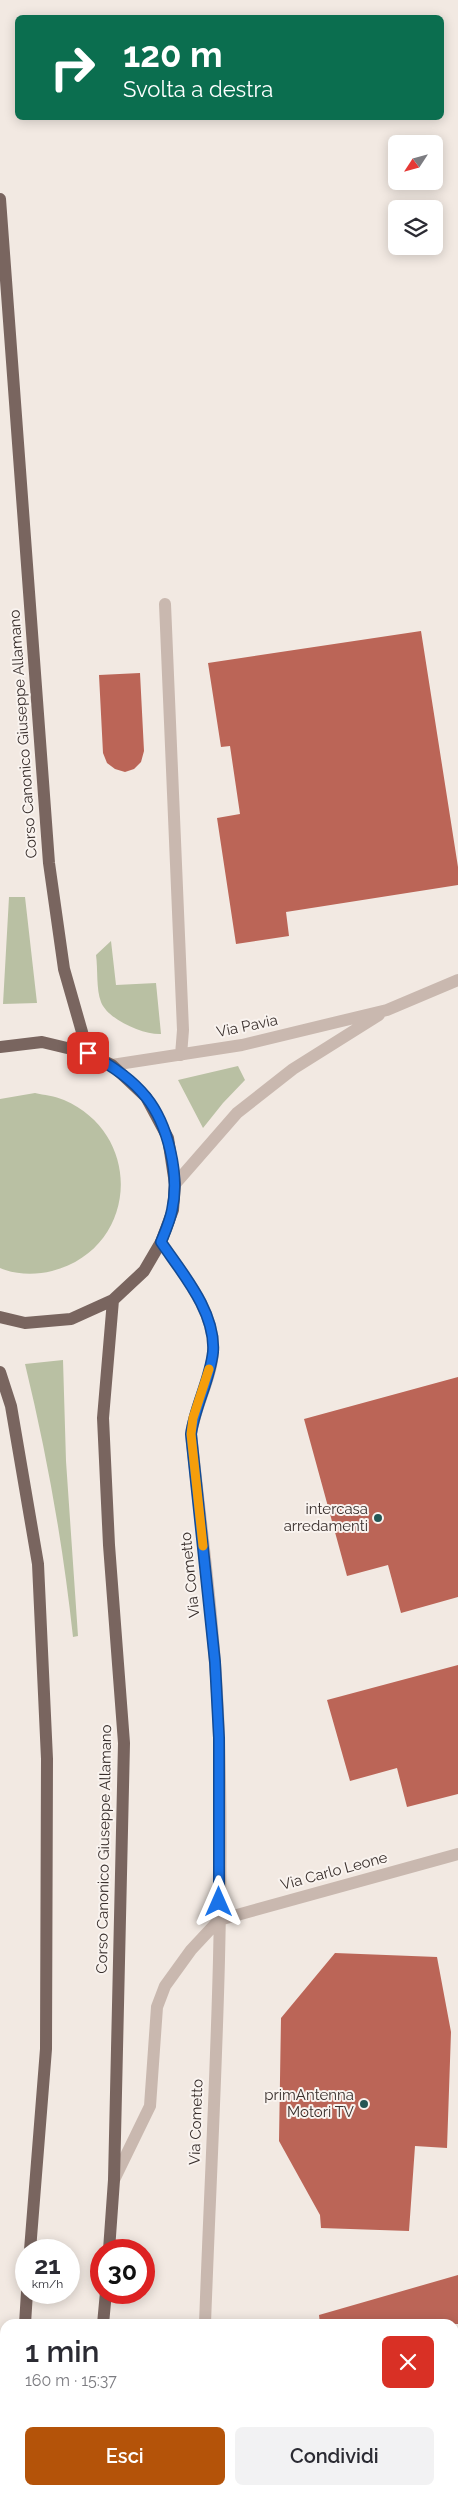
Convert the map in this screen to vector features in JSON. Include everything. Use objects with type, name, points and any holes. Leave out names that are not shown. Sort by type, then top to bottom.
[{"type":"main road","name":"Corso Canonico Giuseppe Allamano","points":[[0,199],[49,863],[64,969],[88,1053]]},
{"type":"main road","points":[[0,1047],[42,1042],[88,1053],[112,1065],[146,1097],[168,1138],[175,1184],[172,1210],[161,1242],[144,1271],[113,1300],[71,1319],[25,1323],[0,1317]]},
{"type":"main road","name":"Corso Canonico Giuseppe Allamano","points":[[110,2239],[114,2180],[124,1742],[109,1545],[103,1418],[113,1300]]},
{"type":"main road","points":[[0,1372],[11,1406],[38,1564],[47,1759],[46,2050],[31,2239]]},
{"type":"main road","points":[[25,2319],[26,2304]]},
{"type":"main road","points":[[103,2319],[105,2304]]},
{"type":"street","points":[[165,604],[183,1030],[181,1055]]},
{"type":"street","name":"Via Pavia","points":[[175,1184],[237,1113],[293,1069],[387,1010],[458,980]]},
{"type":"street","name":"Via Pavia","points":[[112,1065],[242,1045],[387,1010]]},
{"type":"street","name":"Via Cometto","points":[[161,1242],[203,1308],[210,1328],[213,1351],[193,1418],[191,1434],[215,1662],[219,1738],[219,1920],[205,2319]]},
{"type":"street","name":"Via Carlo Leone","points":[[219,1920],[458,1854]]},
{"type":"street","points":[[114,2180],[150,2106],[157,2007],[165,1986],[191,1950],[219,1920]]},
{"type":"green space","points":[[9,897],[25,897],[37,1003],[3,1004]]},
{"type":"green space","points":[[111,941],[116,985],[156,983],[161,1034],[145,1032],[127,1025],[111,1015],[101,1002],[96,955]]},
{"type":"green space","points":[[238,1066],[245,1080],[203,1128],[178,1080]]},
{"type":"green space","points":[[35,1093],[64,1100],[90,1116],[108,1138],[118,1164],[121,1190],[115,1216],[102,1240],[81,1259],[52,1271],[26,1274],[0,1268],[0,1099]]},
{"type":"green space","points":[[63,1360],[66,1461],[78,1636],[73,1637],[54,1500],[25,1364]]},
{"type":"building","points":[[421,631],[458,867],[458,885],[286,912],[289,936],[236,944],[217,818],[240,814],[230,746],[221,747],[208,663]]},
{"type":"building","points":[[140,673],[144,751],[141,762],[134,769],[125,772],[115,769],[107,763],[103,753],[99,675]]},
{"type":"building","points":[[458,1377],[458,1597],[401,1613],[388,1565],[347,1576],[304,1419]]},
{"type":"building","points":[[458,1665],[458,1794],[407,1807],[397,1768],[350,1781],[327,1700]]},
{"type":"building","name":"primAntenna Motori TV","points":[[335,1953],[437,1957],[451,2032],[447,2148],[415,2146],[409,2231],[321,2228],[320,2215],[279,2141],[281,2018]]},
{"type":"building","points":[[458,2275],[458,2319],[319,2319],[319,2315]]},
{"type":"slow traffic","points":[[203,1546],[191,1434],[193,1418],[209,1369]]},
{"type":"place","name":"intercasa arredamenti","points":[[378,1518]]},
{"type":"place","name":"primAntenna Motori TV","points":[[364,2104]]},
{"type":"route","points":[[88,1053],[112,1065],[146,1097],[168,1138],[175,1184],[172,1210],[161,1242],[203,1308],[210,1328],[213,1351],[208,1375],[193,1418],[191,1434],[215,1662],[219,1738],[219,1902]]}]
